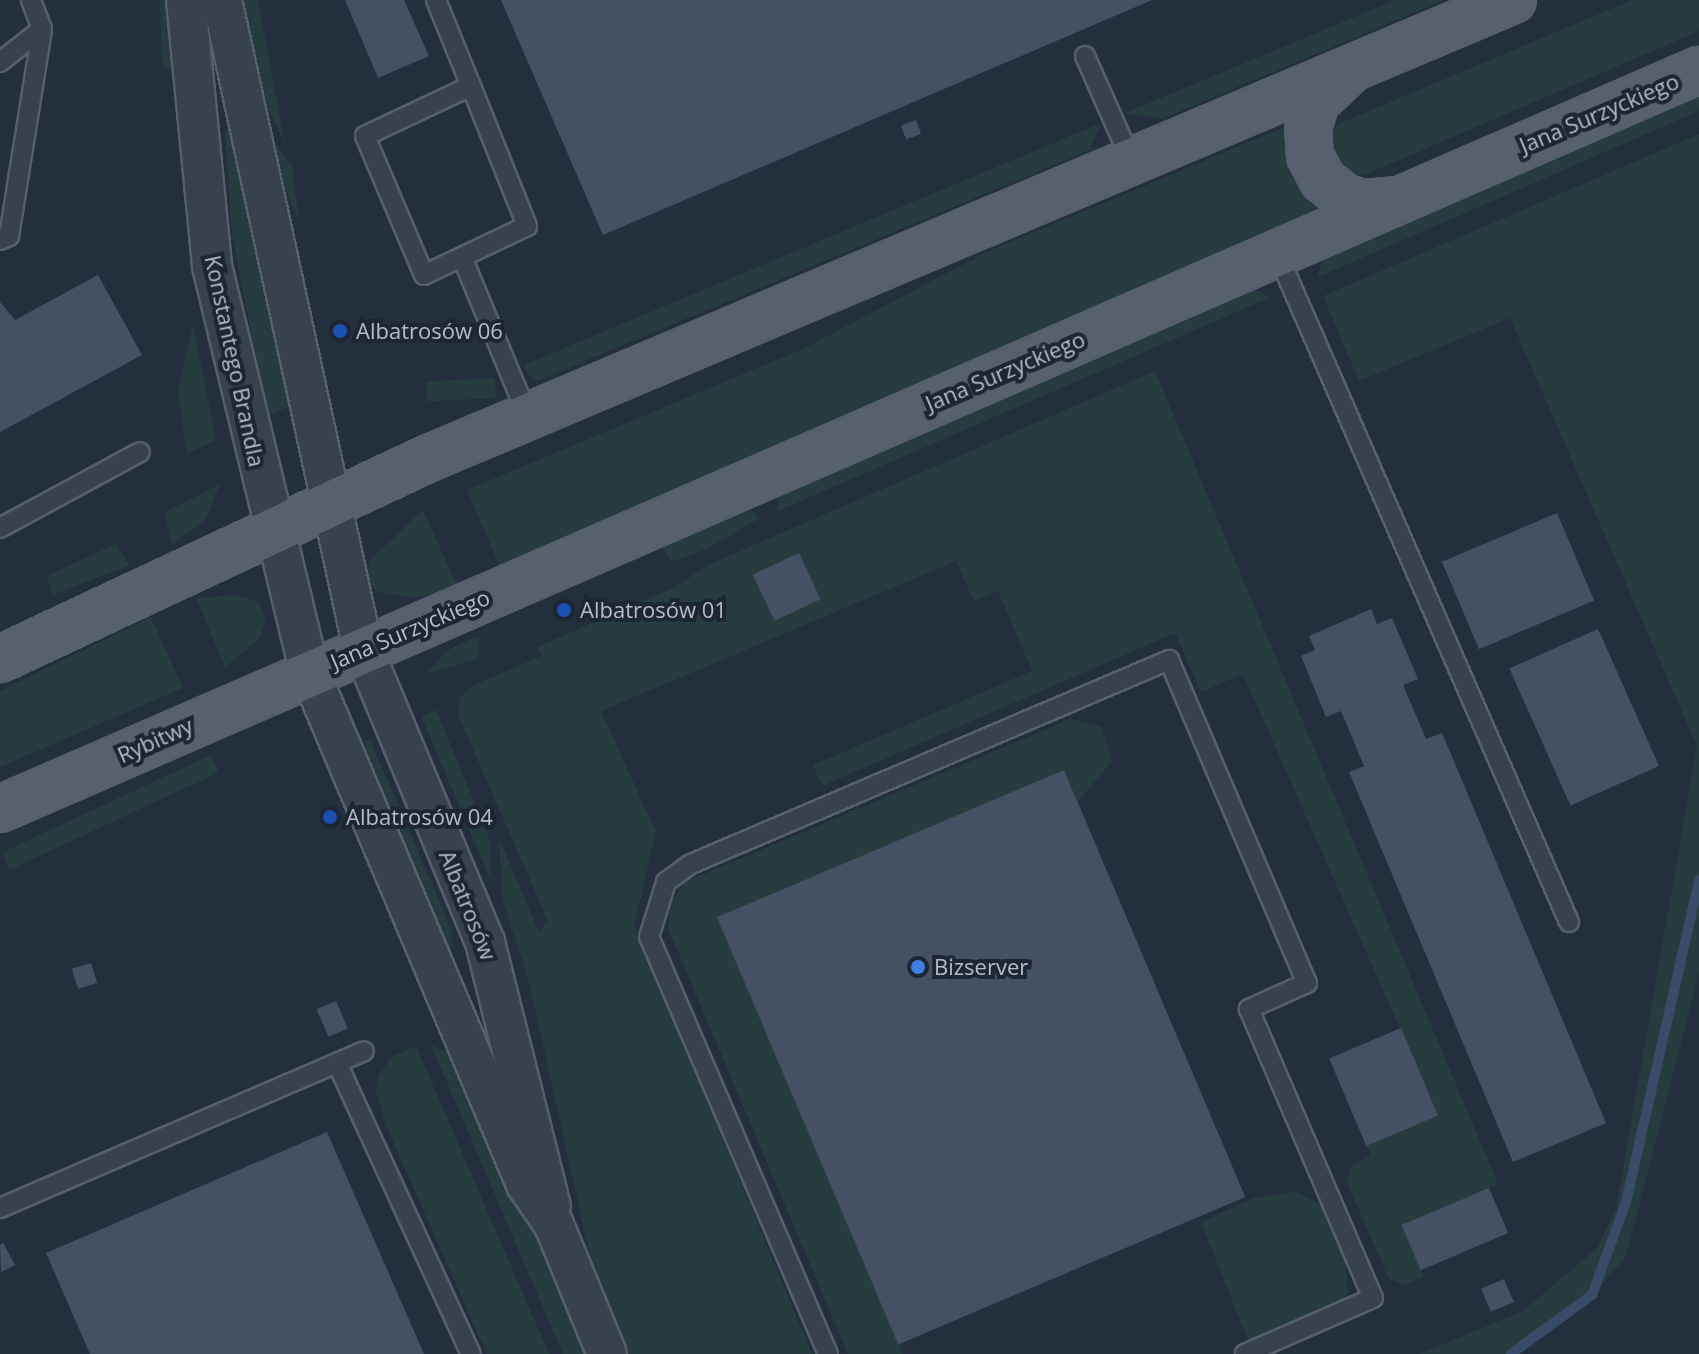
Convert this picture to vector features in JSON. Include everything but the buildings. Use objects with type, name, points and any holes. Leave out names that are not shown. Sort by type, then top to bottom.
[{"type":"main road","points":[[0,659],[329,502],[1513,0]]},
{"type":"main road","points":[[1367,61],[1316,102],[1308,128],[1310,156],[1323,180],[1353,201],[1407,197]]},
{"type":"main road","name":"Jana Surzyckiego","points":[[310,673],[1699,70]]},
{"type":"main road","name":"Rybitwy","points":[[0,809],[310,673]]},
{"type":"street","name":"Konstantego Brandla","points":[[186,0],[212,266],[271,529]]},
{"type":"street","points":[[222,0],[329,502]]},
{"type":"street","name":"Albatrosów","points":[[329,502],[363,649],[485,942],[544,1162],[554,1225]]},
{"type":"street","name":"Albatrosów","points":[[271,529],[310,673],[526,1184],[554,1225],[607,1354]]},
{"type":"lane","points":[[0,240],[9,236],[42,29],[31,0]]},
{"type":"lane","points":[[436,0],[471,86],[527,226],[424,275],[365,136],[471,86]]},
{"type":"lane","points":[[0,62],[42,29]]},
{"type":"lane","points":[[1085,56],[1131,160]]},
{"type":"lane","points":[[1277,253],[1569,922]]},
{"type":"lane","points":[[462,257],[528,416]]},
{"type":"lane","points":[[0,528],[140,452]]},
{"type":"lane","points":[[828,1354],[649,937],[666,882],[691,864],[1169,660],[1307,983],[1249,1009],[1373,1298],[1245,1354]]},
{"type":"lane","points":[[0,1208],[364,1051]]},
{"type":"lane","points":[[337,1063],[471,1354]]},
{"type":"green space","points":[[160,0],[171,0],[171,72],[162,65]]},
{"type":"green space","points":[[243,0],[258,0],[285,143],[267,106]]},
{"type":"green space","points":[[1395,0],[1444,0],[1162,119],[1125,113]]},
{"type":"green space","points":[[1632,0],[1699,0],[1699,31],[1367,174],[1352,176],[1331,163],[1330,135],[1338,124]]},
{"type":"green space","points":[[1699,90],[1699,111],[1316,278],[1325,255]]},
{"type":"green space","points":[[1101,123],[1090,150],[537,381],[527,373],[524,365]]},
{"type":"green space","points":[[231,126],[290,406],[267,416],[232,234],[225,132]]},
{"type":"green space","points":[[1285,127],[1289,174],[1322,211],[501,569],[467,490],[803,349],[989,251]]},
{"type":"green space","points":[[1699,134],[1699,973],[1626,1257],[1592,1295],[1511,1354],[1419,1354],[1523,1311],[1598,1247],[1616,1208],[1697,746],[1510,318],[1359,381],[1323,296]]},
{"type":"green space","points":[[275,144],[292,165],[300,223],[286,191]]},
{"type":"green space","points":[[1251,288],[1271,297],[778,511],[779,488]]},
{"type":"green space","points":[[193,323],[216,440],[187,454],[178,391]]},
{"type":"green space","points":[[1155,371],[1498,1184],[1403,1227],[1424,1277],[1405,1285],[1389,1279],[1347,1183],[1351,1165],[1371,1156],[1366,1145],[1438,1114],[1243,674],[1201,692],[1175,633],[822,786],[813,765],[1032,671],[998,591],[974,601],[956,561],[601,711],[656,832],[634,926],[812,1354],[627,1354],[595,1278],[528,978],[502,899],[499,838],[539,932],[548,921],[459,717],[459,699],[472,686],[541,656],[537,647],[675,587],[710,564]]},
{"type":"green space","points":[[495,378],[496,398],[427,402],[426,382]]},
{"type":"green space","points":[[220,484],[206,519],[172,545],[164,513]]},
{"type":"green space","points":[[744,505],[760,518],[707,549],[671,562],[663,548]]},
{"type":"green space","points":[[423,510],[458,588],[416,598],[376,592],[367,574],[371,559]]},
{"type":"green space","points":[[115,544],[130,565],[53,595],[47,576]]},
{"type":"green space","points":[[234,595],[259,602],[266,622],[259,639],[225,667],[196,598]]},
{"type":"green space","points":[[151,617],[183,688],[0,767],[0,691]]},
{"type":"green space","points":[[479,636],[478,659],[426,674],[448,650]]},
{"type":"green space","points":[[436,710],[490,840],[491,881],[421,716]]},
{"type":"green space","points":[[1071,719],[1102,727],[1112,761],[1078,802],[1064,770],[720,923],[903,1354],[848,1354],[668,928],[670,904],[685,882]]},
{"type":"green space","points":[[370,739],[452,931],[451,958],[358,744]]},
{"type":"green space","points":[[211,755],[219,772],[10,870],[2,853]]},
{"type":"green space","points":[[431,1045],[451,1054],[492,1128],[588,1354],[563,1354]]},
{"type":"green space","points":[[416,1046],[549,1354],[487,1354],[387,1128],[376,1093],[378,1077],[391,1057]]},
{"type":"green space","points":[[1294,1191],[1325,1206],[1346,1258],[1348,1293],[1337,1306],[1249,1343],[1201,1222],[1254,1198]]},
{"type":"waterway","points":[[1511,1354],[1592,1295],[1626,1202],[1699,880]]},
{"type":"place","name":"Albatrosów 06","points":[[340,331]]},
{"type":"place","name":"Albatrosów 01","points":[[564,610]]},
{"type":"place","name":"Albatrosów 04","points":[[330,817]]},
{"type":"place","name":"Bizserver","points":[[918,967]]}]
